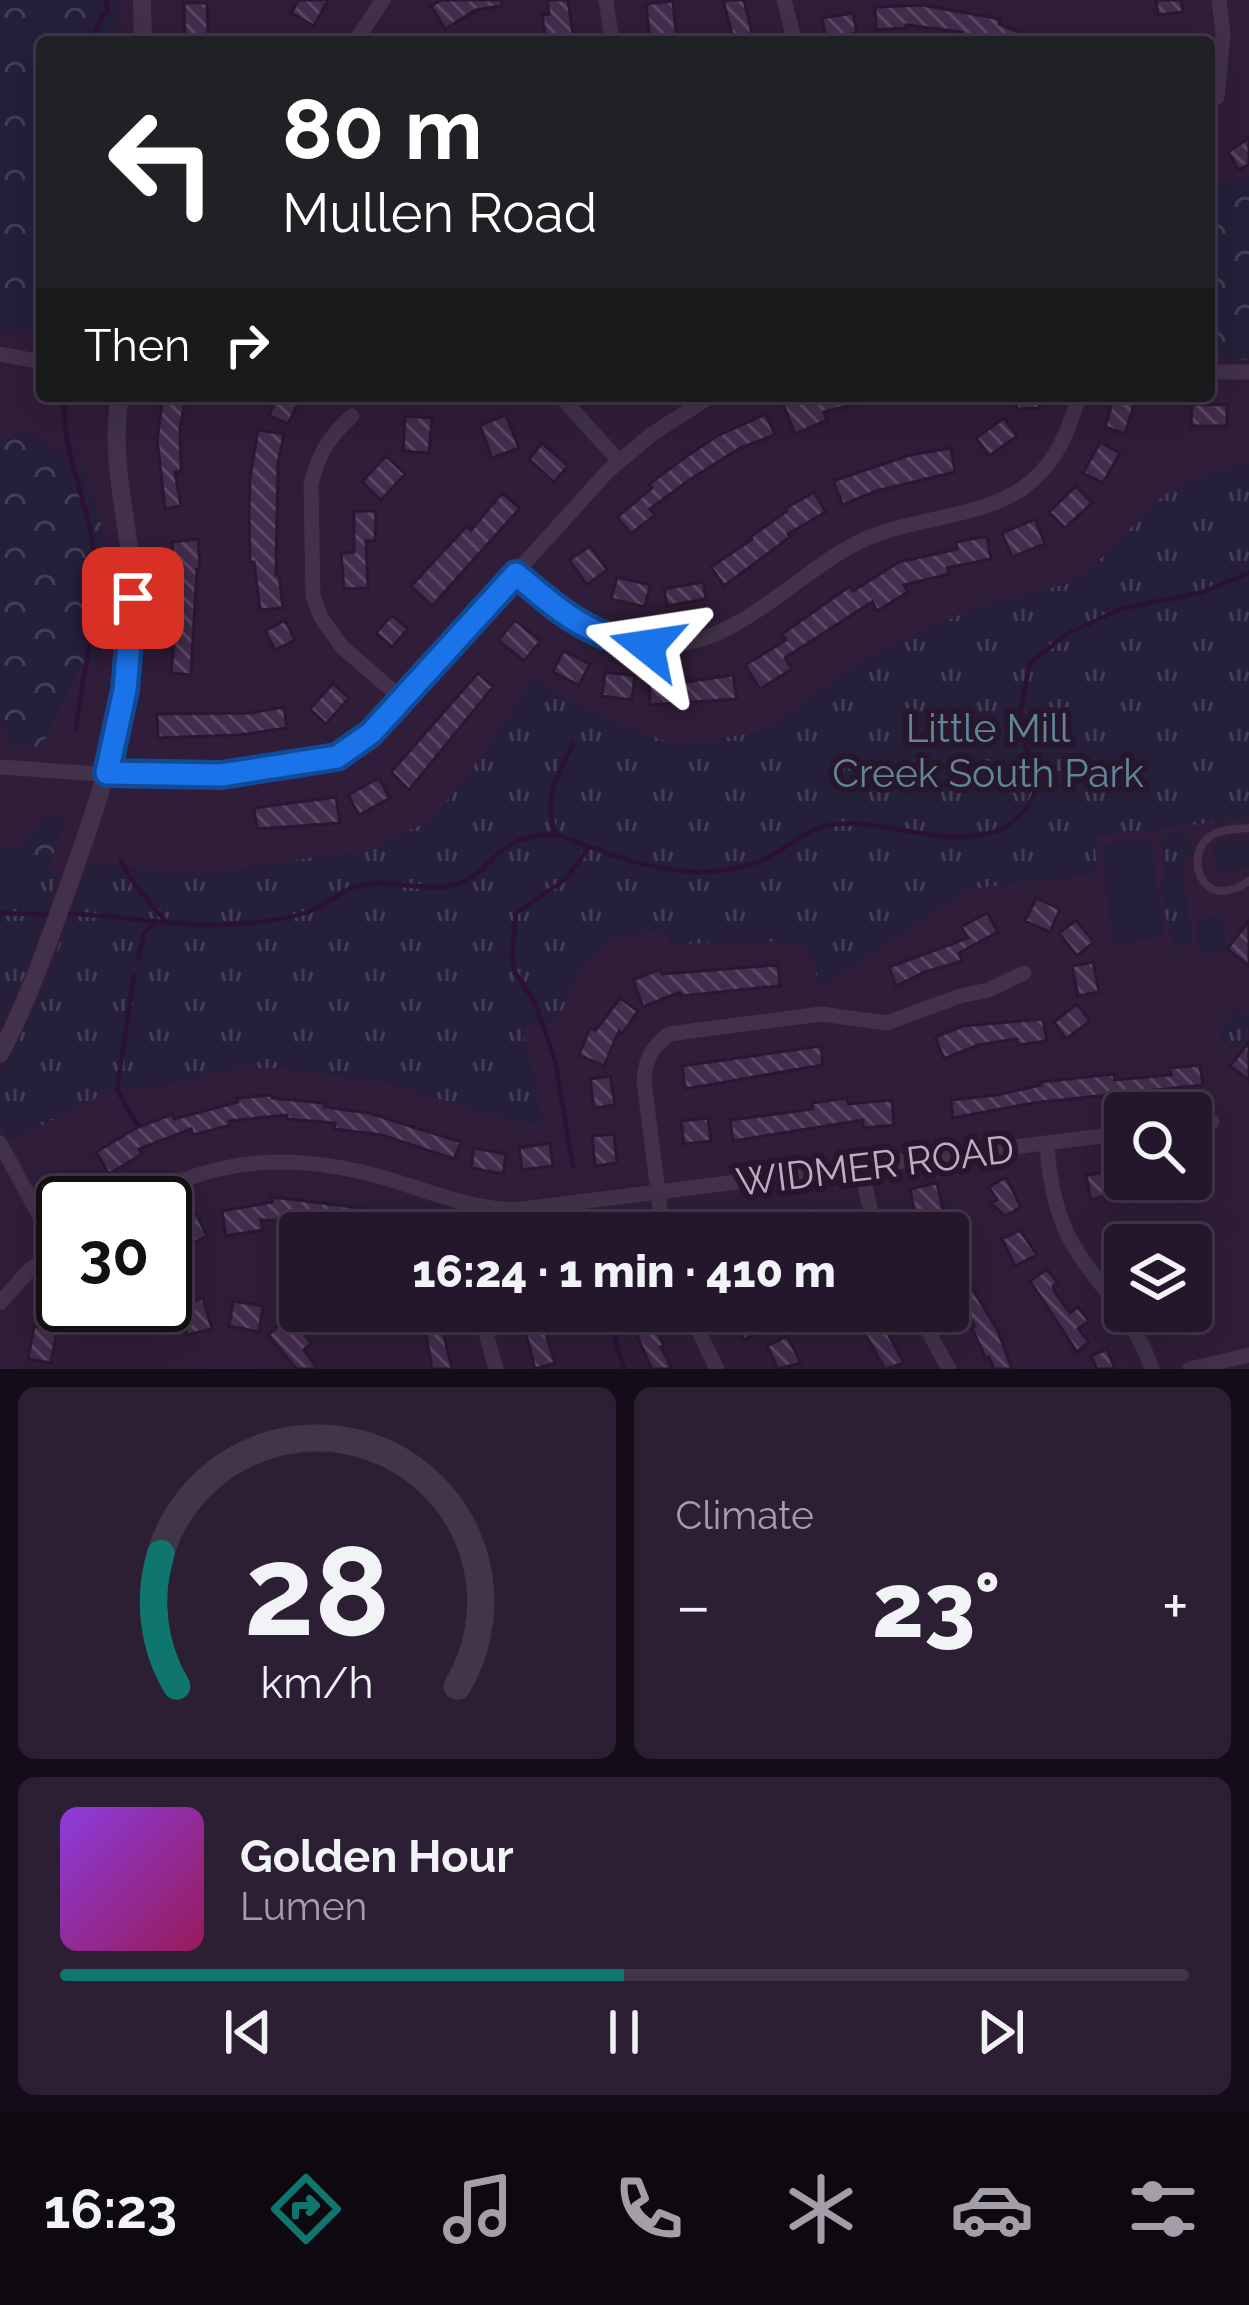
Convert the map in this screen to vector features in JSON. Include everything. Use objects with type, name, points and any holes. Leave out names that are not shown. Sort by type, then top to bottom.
[{"type":"street","points":[[142,0],[143,36]]},
{"type":"street","points":[[360,36],[383,0]]},
{"type":"street","points":[[606,0],[611,36]]},
{"type":"street","points":[[784,0],[793,36]]},
{"type":"street","points":[[1215,86],[1223,34],[1219,0]]},
{"type":"street","points":[[0,354],[36,361]]},
{"type":"street","points":[[1215,372],[1249,372]]},
{"type":"street","points":[[0,1054],[23,1010],[68,888],[107,773],[125,690],[133,598],[116,462],[120,402]]},
{"type":"street","points":[[566,402],[619,461]]},
{"type":"street","points":[[0,767],[221,775],[320,762],[358,745],[619,461],[702,402]]},
{"type":"street","points":[[516,574],[565,616],[604,636],[647,646],[705,638],[748,618],[858,542],[894,527],[984,506],[1021,489],[1056,454],[1077,402]]},
{"type":"street","points":[[352,416],[325,445],[311,485],[313,596],[331,634],[401,698]]},
{"type":"street","points":[[660,1212],[645,1064],[653,1046],[670,1034],[821,1014],[865,1023],[904,1020],[1024,973]]},
{"type":"street","name":"WIDMER ROAD","points":[[192,1176],[267,1160],[353,1171],[478,1208],[514,1210],[1104,1136]]},
{"type":"street","points":[[0,1143],[36,1207]]},
{"type":"street","points":[[1047,1144],[1052,1188],[1068,1236],[1124,1310],[1153,1369]]},
{"type":"street","points":[[860,1165],[871,1212]]},
{"type":"street","points":[[478,1208],[478,1212]]},
{"type":"street","points":[[0,1303],[36,1266]]},
{"type":"street","points":[[486,1332],[496,1369]]},
{"type":"street","points":[[699,1332],[717,1369]]},
{"type":"street","points":[[929,1332],[949,1369]]},
{"type":"street","points":[[1190,1369],[1249,1355]]},
{"type":"lane","points":[[1249,828],[1214,832],[1198,859],[1202,881],[1218,893],[1237,890],[1249,881]]},
{"type":"green space","points":[[0,0],[118,0],[118,36],[36,36],[36,332],[0,331]]},
{"type":"green space","points":[[1249,176],[1249,359],[1215,356],[1215,184]]},
{"type":"green space","points":[[25,432],[83,469],[102,527],[108,610],[100,658],[83,663],[41,747],[12,745],[0,719],[0,441]]},
{"type":"green space","name":"Little Mill Creek South Park","points":[[1249,462],[1249,818],[1094,837],[1097,874],[970,889],[820,988],[809,949],[779,941],[670,944],[666,930],[611,937],[586,962],[557,1020],[523,1029],[544,1126],[386,1083],[281,1068],[229,1069],[167,1085],[114,1089],[10,1141],[0,1129],[0,1074],[45,985],[88,863],[197,875],[370,849],[431,820],[533,679],[588,711],[678,746],[768,730],[848,670],[910,636],[991,602],[1068,584],[1112,550],[1148,507],[1184,482]]},
{"type":"green space","points":[[44,817],[65,819],[18,957],[0,978],[0,847],[22,847]]},
{"type":"green space","points":[[1184,831],[1193,850],[1181,864],[1186,914],[1192,923],[1191,942],[1180,948],[1174,946],[1165,910],[1160,841]]},
{"type":"green space","points":[[1151,839],[1163,937],[1113,943],[1101,845]]},
{"type":"green space","points":[[1249,840],[1249,867],[1216,871],[1212,844]]},
{"type":"green space","points":[[0,860],[61,872],[0,1032]]},
{"type":"green space","points":[[1222,916],[1226,951],[1199,954],[1196,919]]},
{"type":"green space","points":[[1234,1008],[1249,1014],[1249,1030],[1237,1045],[1227,1045],[1218,1037]]},
{"type":"building","points":[[299,0],[328,0],[314,26],[291,13]]},
{"type":"building","points":[[441,0],[502,0],[502,6],[476,10],[445,29],[431,6]]},
{"type":"building","points":[[547,0],[568,0],[573,36],[545,36],[542,15],[549,14]]},
{"type":"building","points":[[723,0],[744,0],[753,36],[732,36]]},
{"type":"building","points":[[1156,0],[1181,0],[1183,12],[1158,15]]},
{"type":"building","points":[[673,1],[676,36],[649,36],[646,4]]},
{"type":"building","points":[[184,3],[207,3],[208,36],[185,36]]},
{"type":"building","points":[[922,5],[1000,19],[999,24],[1030,36],[967,36],[906,25],[876,30],[875,7]]},
{"type":"building","points":[[853,13],[857,33],[825,36],[822,18]]},
{"type":"building","points":[[1249,138],[1249,164],[1239,170],[1228,152]]},
{"type":"building","points":[[162,402],[185,402],[181,472],[175,472],[181,506],[165,509],[157,439]]},
{"type":"building","points":[[275,402],[299,402],[288,424],[269,415]]},
{"type":"building","points":[[863,402],[824,412],[827,420],[795,434],[783,404]]},
{"type":"building","points":[[1016,402],[1039,402],[1039,408],[1017,409]]},
{"type":"building","points":[[1112,402],[1135,402],[1125,434],[1105,427]]},
{"type":"building","points":[[1192,404],[1227,405],[1227,426],[1191,426]]},
{"type":"building","points":[[766,414],[775,435],[740,448],[688,481],[650,509],[655,515],[631,534],[617,517],[652,488],[649,484],[687,456]]},
{"type":"building","points":[[506,415],[519,448],[492,458],[480,425]]},
{"type":"building","points":[[405,416],[432,418],[429,453],[403,451]]},
{"type":"building","points":[[1004,418],[1017,436],[989,456],[976,438]]},
{"type":"building","points":[[258,430],[284,434],[278,464],[276,575],[283,608],[260,610],[254,562],[250,562],[249,514]]},
{"type":"building","points":[[1100,442],[1120,453],[1103,483],[1083,473]]},
{"type":"building","points":[[542,443],[568,466],[554,482],[529,459]]},
{"type":"building","points":[[951,448],[955,472],[876,491],[843,505],[833,481],[910,455]]},
{"type":"building","points":[[386,456],[405,474],[381,500],[362,482]]},
{"type":"building","points":[[1076,486],[1092,503],[1065,528],[1049,512]]},
{"type":"building","points":[[814,492],[826,512],[788,534],[724,586],[711,567]]},
{"type":"building","points":[[502,493],[520,508],[432,606],[411,586],[467,526],[471,530]]},
{"type":"building","points":[[354,511],[376,511],[375,541],[366,541],[368,588],[344,589],[341,553],[354,552]]},
{"type":"building","points":[[1035,519],[1045,544],[1012,557],[1002,533]]},
{"type":"building","points":[[987,536],[991,559],[947,568],[949,574],[904,585],[908,592],[877,611],[872,602],[785,658],[792,669],[760,689],[745,665],[786,640],[782,634],[850,586],[853,591],[899,562],[957,549],[956,542]]},
{"type":"building","points":[[198,539],[191,675],[171,673],[176,621],[172,542]]},
{"type":"building","points":[[590,546],[607,570],[587,585],[569,560]]},
{"type":"building","points":[[617,577],[650,585],[645,607],[611,599]]},
{"type":"building","points":[[703,582],[706,599],[667,606],[664,589]]},
{"type":"building","points":[[392,615],[408,629],[392,647],[376,633]]},
{"type":"building","points":[[285,620],[295,640],[275,650],[265,631]]},
{"type":"building","points":[[515,620],[541,641],[524,661],[498,640]]},
{"type":"building","points":[[563,651],[590,664],[579,685],[553,672]]},
{"type":"building","points":[[605,672],[635,676],[632,700],[602,696]]},
{"type":"building","points":[[478,673],[493,687],[409,790],[391,772]]},
{"type":"building","points":[[733,675],[737,699],[650,705],[649,681]]},
{"type":"building","points":[[333,683],[349,698],[326,724],[310,709]]},
{"type":"building","points":[[284,707],[287,728],[158,738],[157,714],[250,713]]},
{"type":"building","points":[[380,780],[390,798],[359,815],[348,795]]},
{"type":"building","points":[[336,797],[340,823],[257,829],[254,808]]},
{"type":"building","points":[[1036,898],[1060,909],[1050,932],[1025,921]]},
{"type":"building","points":[[987,913],[998,932],[959,953],[962,961],[896,986],[889,967],[968,938],[961,927]]},
{"type":"building","points":[[1076,920],[1094,942],[1077,956],[1059,933]]},
{"type":"building","points":[[1249,921],[1249,966],[1227,949]]},
{"type":"building","points":[[1093,962],[1099,992],[1078,996],[1072,966]]},
{"type":"building","points":[[778,965],[780,986],[681,996],[680,992],[643,1007],[633,980],[660,969],[662,974]]},
{"type":"building","points":[[620,998],[638,1011],[622,1034],[619,1031],[604,1066],[579,1055],[590,1028],[596,1030]]},
{"type":"building","points":[[1077,1004],[1090,1021],[1066,1039],[1054,1022]]},
{"type":"building","points":[[1043,1019],[1047,1041],[1018,1045],[1017,1039],[978,1045],[944,1059],[935,1037],[963,1026]]},
{"type":"building","points":[[1249,1042],[1249,1081],[1230,1066]]},
{"type":"building","points":[[821,1046],[823,1065],[685,1089],[682,1066]]},
{"type":"building","points":[[1200,1065],[1203,1085],[1104,1092],[953,1118],[951,1100],[997,1095],[1040,1082],[1114,1074],[1115,1080],[1171,1075],[1170,1068]]},
{"type":"building","points":[[610,1076],[615,1105],[594,1108],[590,1079]]},
{"type":"building","points":[[272,1095],[369,1113],[461,1142],[454,1159],[382,1135],[334,1129],[335,1123],[287,1119],[287,1115],[229,1121],[231,1125],[193,1135],[191,1129],[139,1149],[142,1154],[109,1174],[96,1152],[172,1114],[174,1119],[238,1102],[237,1098]]},
{"type":"building","points":[[847,1098],[848,1104],[892,1100],[894,1125],[863,1128],[863,1120],[733,1141],[730,1120],[813,1109],[812,1103]]},
{"type":"building","points":[[708,1118],[711,1141],[684,1144],[681,1121]]},
{"type":"building","points":[[614,1134],[617,1163],[595,1166],[592,1136]]},
{"type":"building","points":[[550,1143],[553,1166],[522,1170],[519,1148]]},
{"type":"building","points":[[474,1148],[506,1154],[503,1174],[471,1168]]},
{"type":"building","points":[[1104,1173],[1104,1196],[1091,1200],[1086,1175]]},
{"type":"building","points":[[1006,1177],[1021,1207],[1005,1216],[991,1203],[997,1200],[989,1187]]},
{"type":"building","points":[[937,1183],[943,1212],[914,1212],[910,1189]]},
{"type":"building","points":[[272,1197],[375,1212],[279,1212],[279,1220],[261,1220],[263,1230],[226,1236],[222,1211],[272,1202]]},
{"type":"building","points":[[196,1213],[207,1236],[192,1243],[192,1215]]},
{"type":"building","points":[[1020,1230],[1037,1255],[1015,1266],[1002,1239]]},
{"type":"building","points":[[1047,1269],[1070,1313],[1078,1307],[1089,1321],[1078,1329],[1089,1342],[1077,1352],[1030,1281]]},
{"type":"building","points":[[969,1283],[998,1331],[1012,1369],[994,1369],[969,1316]]},
{"type":"building","points":[[203,1298],[212,1329],[187,1335],[192,1332],[192,1301]]},
{"type":"building","points":[[233,1301],[263,1306],[259,1332],[229,1326]]},
{"type":"building","points":[[34,1326],[36,1332],[57,1332],[51,1363],[28,1359]]},
{"type":"building","points":[[279,1326],[279,1332],[302,1332],[312,1343],[304,1350],[318,1369],[297,1369],[268,1335]]},
{"type":"building","points":[[426,1332],[443,1332],[452,1369],[432,1369]]},
{"type":"building","points":[[525,1332],[545,1332],[555,1363],[535,1369]]},
{"type":"building","points":[[635,1332],[658,1332],[672,1369],[652,1369]]},
{"type":"building","points":[[864,1332],[887,1332],[904,1363],[885,1369]]},
{"type":"building","points":[[787,1336],[801,1363],[778,1369],[767,1346]]},
{"type":"building","points":[[1107,1349],[1115,1369],[1097,1369],[1091,1356]]},
{"type":"waterway","points":[[96,36],[108,9],[105,0]]},
{"type":"waterway","points":[[65,402],[67,439],[88,520],[96,583],[76,730]]},
{"type":"waterway","points":[[66,914],[202,925],[273,920],[313,910],[361,885],[454,885],[478,873],[507,847],[537,836],[558,835],[645,865],[700,872],[755,863],[810,832],[837,824],[942,836],[994,832],[1016,819],[1036,789],[1021,727],[1030,663],[1067,634],[1123,608],[1200,593],[1249,573]]},
{"type":"waterway","points":[[556,833],[551,796],[573,743]]},
{"type":"waterway","points":[[573,1167],[555,1060],[512,957],[516,913],[566,879],[589,847]]},
{"type":"waterway","points":[[121,861],[168,924]]},
{"type":"waterway","points":[[0,913],[54,915]]},
{"type":"waterway","points":[[138,959],[144,933],[154,923]]},
{"type":"waterway","points":[[134,976],[117,1090],[138,1126]]},
{"type":"waterway","points":[[613,1332],[624,1369]]},
{"type":"route","points":[[133,598],[125,690],[107,773],[221,775],[337,757],[371,733],[516,574],[577,624],[647,646]]}]
